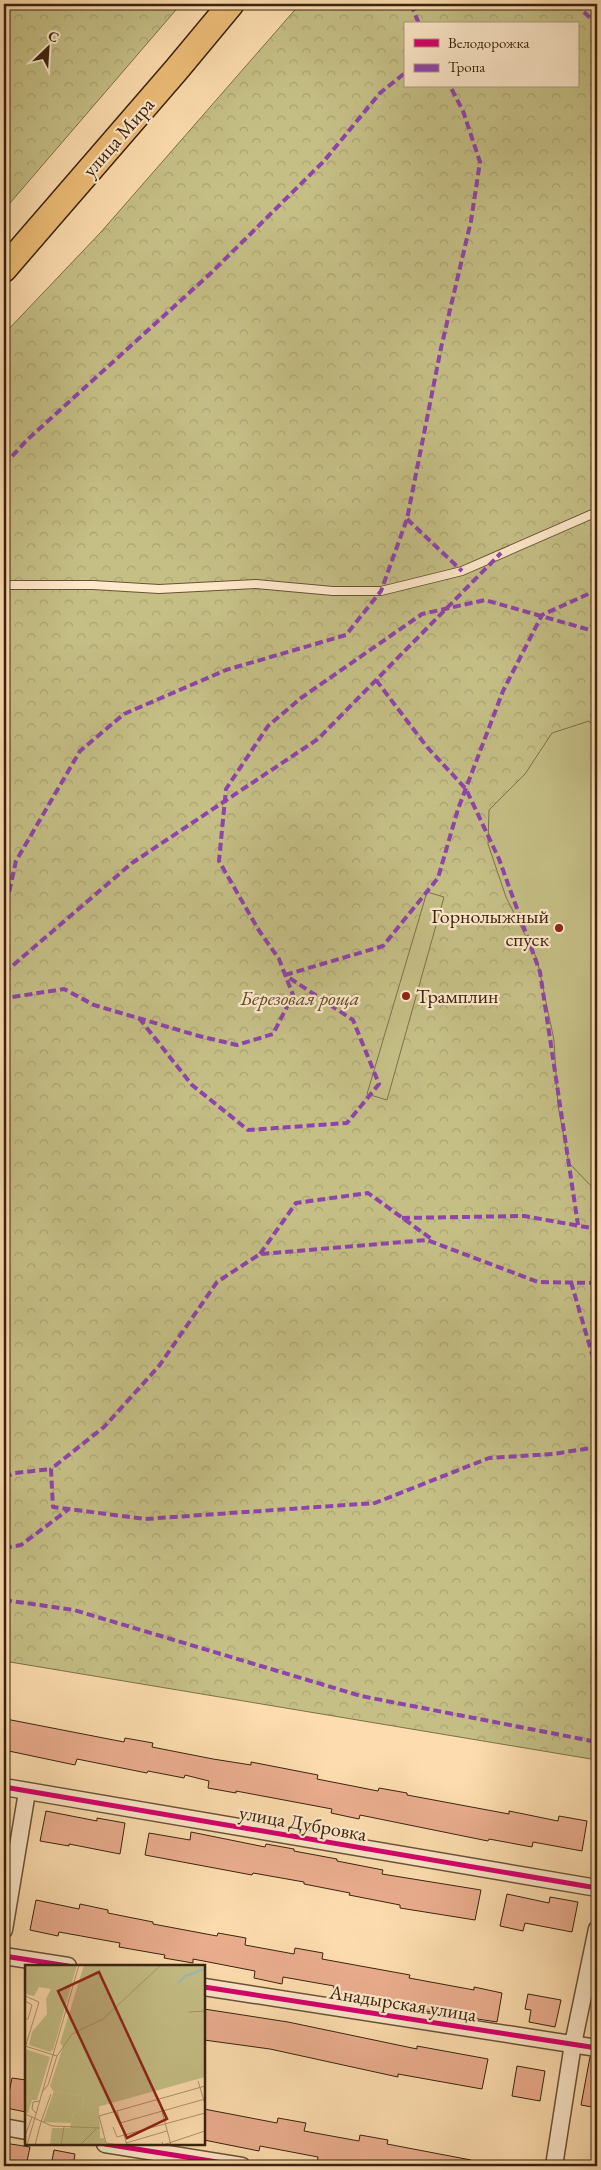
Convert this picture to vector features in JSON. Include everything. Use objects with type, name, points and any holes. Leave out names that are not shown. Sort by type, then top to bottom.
[{"type":"main road","name":"улица Мира","points":[[4,269],[231,4]]},
{"type":"street","name":"улица Дубровка","points":[[4,1788],[597,1888]]},
{"type":"street","points":[[4,1930],[27,1792]]},
{"type":"street","points":[[554,2166],[573,2044],[597,1928]]},
{"type":"street","points":[[4,1956],[62,1965]]},
{"type":"street","name":"Анадырская улица","points":[[205,1987],[597,2048]]},
{"type":"street","points":[[4,2127],[25,2131]]},
{"type":"street","points":[[111,2145],[242,2166]]},
{"type":"lane","points":[[4,586],[93,584],[159,589],[256,584],[333,591],[382,591],[462,570],[597,512]]},
{"type":"green space","points":[[4,4],[181,4],[4,210]]},
{"type":"green space","name":"Березовая роща","points":[[300,4],[597,4],[597,1760],[4,1661],[4,334],[101,232]]},
{"type":"green space","name":"Горнолыжный спуск","points":[[589,721],[597,732],[597,1192],[569,1163],[558,1106],[554,1040],[537,959],[506,897],[488,844],[489,810],[525,774],[552,733]]},
{"type":"green space","name":"Трамплин","points":[[427,892],[444,897],[387,1100],[367,1094]]},
{"type":"building","points":[[6,1719],[124,1742],[125,1738],[153,1743],[152,1747],[251,1765],[251,1762],[318,1775],[317,1779],[378,1791],[379,1788],[407,1793],[407,1795],[509,1814],[509,1811],[558,1821],[559,1816],[587,1821],[582,1851],[533,1842],[532,1847],[489,1839],[488,1841],[360,1815],[359,1819],[331,1813],[332,1809],[236,1791],[236,1793],[208,1788],[209,1781],[185,1775],[184,1778],[148,1771],[147,1773],[77,1759],[75,1765],[4,1750]]},
{"type":"building","points":[[46,1811],[97,1821],[97,1818],[125,1823],[120,1854],[69,1844],[69,1846],[40,1841]]},
{"type":"building","points":[[191,1832],[265,1847],[266,1844],[294,1849],[294,1851],[383,1870],[382,1874],[481,1890],[475,1920],[400,1908],[400,1905],[349,1895],[350,1893],[304,1884],[304,1882],[253,1873],[252,1875],[145,1855],[149,1833],[190,1840]]},
{"type":"building","points":[[507,1894],[549,1903],[550,1897],[578,1902],[572,1932],[525,1923],[523,1931],[500,1926]]},
{"type":"building","points":[[36,1900],[79,1909],[80,1904],[108,1910],[108,1913],[153,1922],[153,1924],[217,1936],[218,1933],[246,1938],[245,1945],[294,1954],[295,1948],[323,1953],[322,1959],[410,1975],[409,1978],[502,1993],[497,2022],[419,2010],[420,2008],[333,1992],[334,1986],[283,1977],[282,1984],[254,1978],[255,1971],[193,1959],[193,1963],[164,1958],[165,1955],[119,1947],[120,1943],[59,1932],[58,1936],[30,1930]]},
{"type":"building","points":[[528,1994],[561,2000],[555,2027],[529,2022],[531,2010],[525,2009]]},
{"type":"building","points":[[205,2009],[288,2022],[417,2049],[417,2046],[488,2059],[482,2089],[398,2074],[398,2077],[270,2049],[205,2040]]},
{"type":"building","points":[[590,2057],[597,2058],[597,2108],[581,2105]]},
{"type":"building","points":[[517,2066],[545,2071],[540,2101],[512,2096]]},
{"type":"building","points":[[12,2078],[25,2080],[25,2112],[6,2108]]},
{"type":"building","points":[[205,2109],[277,2123],[278,2118],[306,2123],[304,2131],[359,2141],[360,2135],[388,2140],[387,2144],[471,2160],[471,2166],[317,2165],[318,2157],[260,2146],[259,2151],[205,2140]]},
{"type":"building","points":[[4,2143],[30,2147],[26,2166],[4,2166]]},
{"type":"building","points":[[54,2150],[75,2154],[73,2166],[51,2166]]},
{"type":"marked path","points":[[411,4],[418,22]]},
{"type":"marked path","points":[[575,4],[597,24]]},
{"type":"marked path","points":[[4,465],[27,440],[211,273],[324,161],[380,93],[404,74]]},
{"type":"marked path","points":[[4,915],[16,861],[80,751],[124,714],[226,670],[346,635],[381,591],[407,519],[441,348],[471,221],[480,162],[463,111],[451,88]]},
{"type":"marked path","points":[[407,519],[462,571]]},
{"type":"marked path","points":[[4,973],[132,863],[318,739],[501,553]]},
{"type":"marked path","points":[[285,975],[383,946],[438,878],[458,809],[503,691],[542,615],[597,590]]},
{"type":"marked path","points":[[4,1003],[6,998],[64,989],[94,1005],[199,1036],[237,1045],[273,1034],[293,995],[279,959],[258,929],[219,861],[226,789],[268,726],[301,698],[422,614],[485,600],[597,632]]},
{"type":"marked path","points":[[376,680],[427,747],[466,789],[499,859],[540,972],[578,1225]]},
{"type":"marked path","points":[[139,1018],[192,1085],[248,1130],[347,1123],[379,1084],[353,1020],[285,975]]},
{"type":"marked path","points":[[260,1254],[296,1203],[368,1193],[433,1240]]},
{"type":"marked path","points":[[402,1218],[524,1216],[597,1229]]},
{"type":"marked path","points":[[597,1283],[538,1282],[427,1240],[260,1254],[217,1282],[159,1366],[104,1427],[51,1469],[53,1507],[145,1519],[375,1503],[489,1458],[553,1454],[597,1447]]},
{"type":"marked path","points":[[571,1282],[597,1371]]},
{"type":"marked path","points":[[4,1477],[15,1473],[51,1469]]},
{"type":"marked path","points":[[4,1548],[21,1545],[69,1509]]},
{"type":"marked path","points":[[4,1600],[74,1610],[361,1696],[597,1742]]},
{"type":"cycle path","points":[[4,1787],[597,1888]]},
{"type":"cycle path","points":[[4,1956],[62,1965]]},
{"type":"cycle path","points":[[205,1987],[597,2048]]},
{"type":"cycle path","points":[[111,2145],[242,2166]]},
{"type":"place","name":"Горнолыжный спуск","points":[[559,928]]},
{"type":"place","name":"Трамплин","points":[[406,996]]}]
